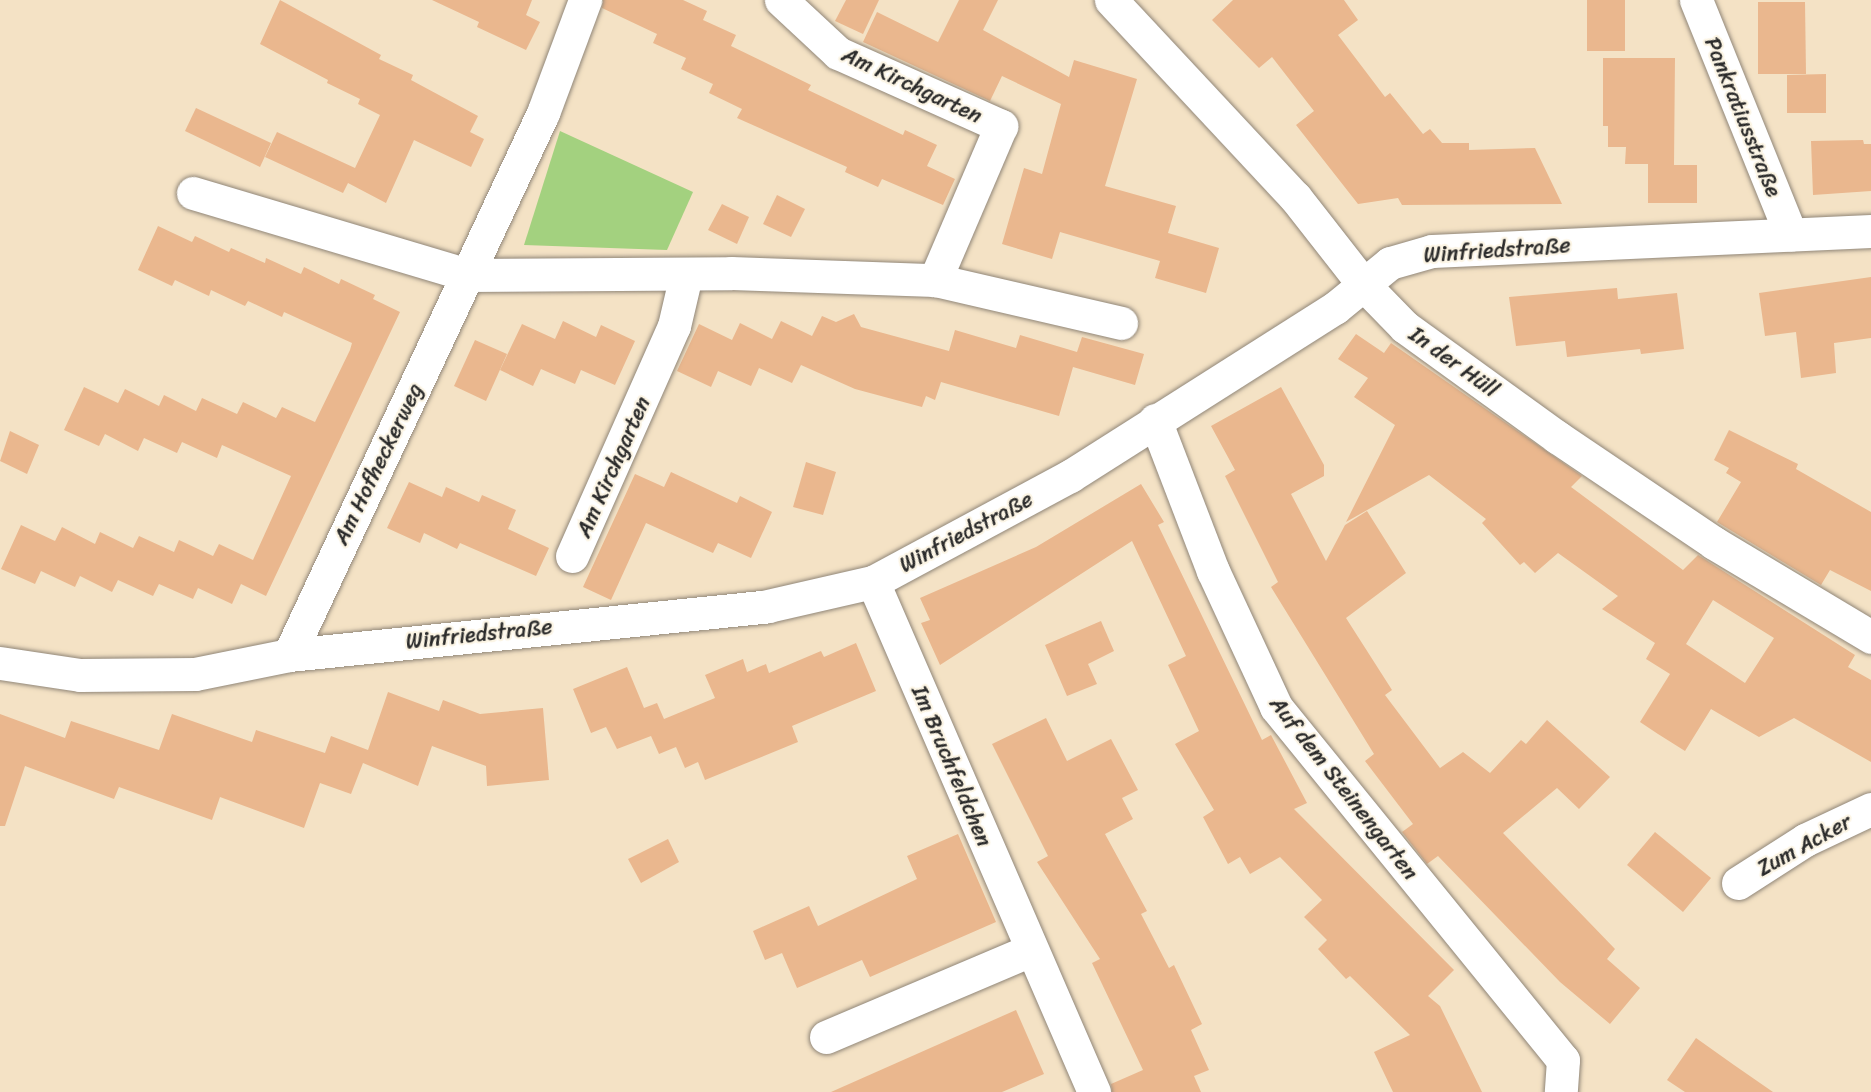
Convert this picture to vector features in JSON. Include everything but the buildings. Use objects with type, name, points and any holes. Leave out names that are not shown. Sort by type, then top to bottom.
[{"type":"street","name":"Am Hofheckerweg","points":[[289,655],[543,113],[585,0]]},
{"type":"street","name":"Am Kirchgarten","points":[[781,0],[838,53],[1001,126],[935,280]]},
{"type":"street","name":"In der Hüll","points":[[1111,0],[1295,197],[1363,284],[1405,327],[1557,437],[1714,543],[1871,637]]},
{"type":"street","name":"Pankratiusstraße","points":[[1696,0],[1791,235]]},
{"type":"street","points":[[194,193],[468,275],[686,275],[935,280],[1120,323]]},
{"type":"street","name":"Winfriedstraße","points":[[0,663],[80,675],[195,674],[289,655],[768,606],[873,582],[1070,476],[1335,308],[1390,263],[1432,251],[1871,231]]},
{"type":"street","name":"Am Kirchgarten","points":[[572,556],[674,326],[686,275]]},
{"type":"street","name":"Auf dem Steinengarten","points":[[1155,420],[1213,571],[1276,707],[1563,1060],[1561,1092]]},
{"type":"street","name":"Im Bruchfeldchen","points":[[873,582],[1094,1092]]},
{"type":"street","name":"Zum Acker","points":[[1738,883],[1805,840],[1871,809]]},
{"type":"street","points":[[826,1036],[1031,950]]},
{"type":"green space","points":[[560,131],[693,192],[667,250],[524,245]]}]
